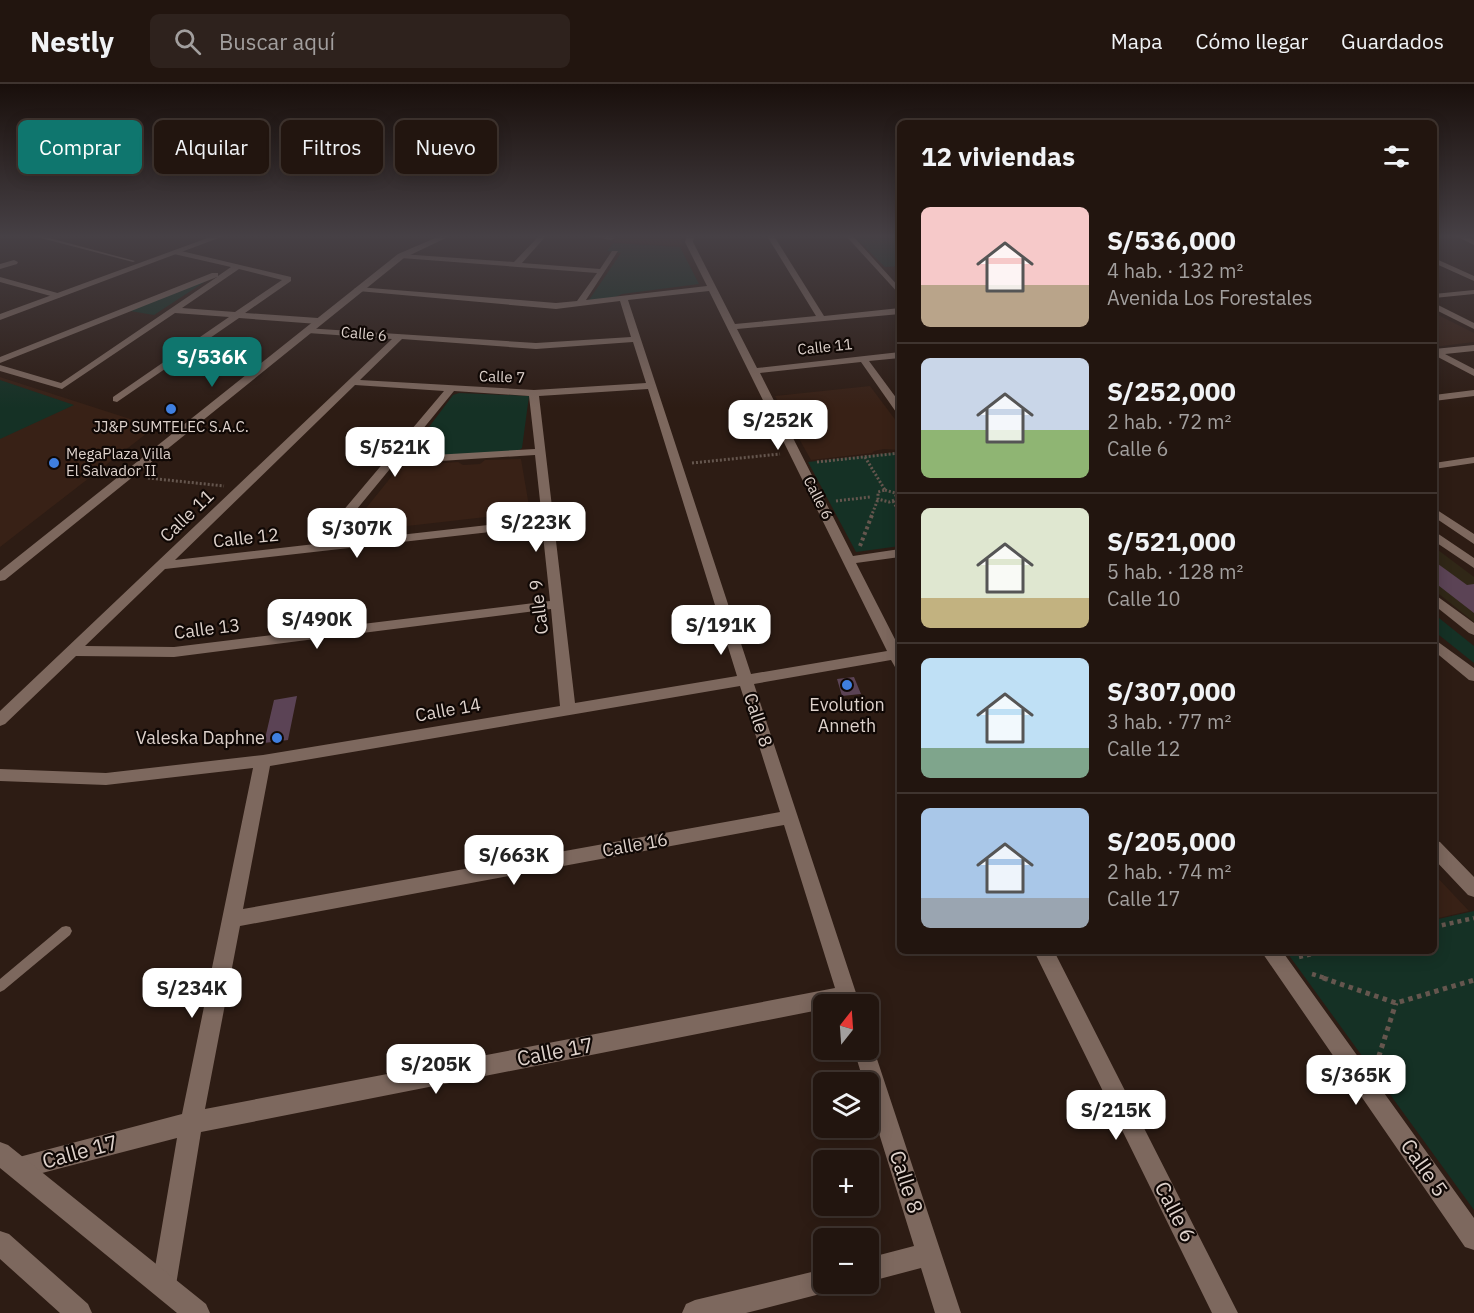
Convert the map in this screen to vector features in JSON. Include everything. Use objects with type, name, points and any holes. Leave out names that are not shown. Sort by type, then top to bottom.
[{"type":"street","points":[[0,309],[42,293]]},
{"type":"street","points":[[50,293],[58,296]]},
{"type":"street","points":[[0,317],[65,293]]},
{"type":"street","points":[[0,360],[170,293]]},
{"type":"street","points":[[0,368],[62,386],[198,293]]},
{"type":"street","points":[[117,399],[268,293]]},
{"type":"street","points":[[0,577],[353,293]]},
{"type":"street","points":[[409,293],[556,306],[659,293]]},
{"type":"street","points":[[579,304],[586,293]]},
{"type":"street","name":"Calle 6","points":[[715,293],[897,653]]},
{"type":"street","points":[[806,293],[821,318]]},
{"type":"street","points":[[1437,296],[1460,293]]},
{"type":"street","name":"Calle 8","points":[[623,297],[846,994]]},
{"type":"street","points":[[1437,308],[1474,326]]},
{"type":"street","points":[[173,310],[318,321]]},
{"type":"street","points":[[732,327],[897,310]]},
{"type":"street","name":"Calle 6","points":[[308,330],[536,346],[636,339]]},
{"type":"street","name":"Calle 11","points":[[0,720],[399,337]]},
{"type":"street","points":[[1437,352],[1474,348]]},
{"type":"street","points":[[1437,353],[1474,373]]},
{"type":"street","name":"Calle 11","points":[[754,371],[897,355]]},
{"type":"street","points":[[863,359],[897,406]]},
{"type":"street","name":"Calle 7","points":[[352,382],[450,390],[534,393],[651,386]]},
{"type":"street","points":[[318,548],[450,390]]},
{"type":"street","name":"Calle 9","points":[[534,393],[568,709]]},
{"type":"street","points":[[1437,398],[1474,393]]},
{"type":"street","points":[[391,461],[539,452]]},
{"type":"street","points":[[1437,466],[1474,460]]},
{"type":"street","points":[[1437,475],[1474,470]]},
{"type":"street","points":[[1437,514],[1474,540]]},
{"type":"street","name":"Calle 12","points":[[162,565],[547,522]]},
{"type":"street","points":[[1437,537],[1474,564]]},
{"type":"street","points":[[849,560],[897,553]]},
{"type":"street","points":[[1437,600],[1474,630]]},
{"type":"street","name":"Calle 13","points":[[74,651],[174,652],[557,604]]},
{"type":"street","points":[[1437,646],[1474,676]]},
{"type":"street","name":"Calle 14","points":[[0,775],[106,779],[263,761],[745,679],[897,657]]},
{"type":"street","points":[[164,1285],[191,1123],[263,761]]},
{"type":"street","name":"Calle 16","points":[[232,919],[789,817]]},
{"type":"street","points":[[1437,850],[1474,889]]},
{"type":"street","name":"Calle 6","points":[[1046,954],[1225,1313]]},
{"type":"street","name":"Calle 5","points":[[1274,956],[1474,1238]]},
{"type":"street","name":"Calle 17","points":[[19,1168],[191,1123],[813,1007]]},
{"type":"street","name":"Calle 8","points":[[867,1060],[948,1313]]},
{"type":"street","points":[[0,1153],[197,1313]]},
{"type":"street","points":[[0,1243],[80,1313]]},
{"type":"street","points":[[879,1267],[929,1254]]},
{"type":"street","points":[[695,1313],[813,1284]]},
{"type":"lane","points":[[0,986],[66,931]]},
{"type":"path","points":[[676,465],[795,452]]},
{"type":"path","points":[[812,463],[897,453]]},
{"type":"path","points":[[865,457],[885,490]]},
{"type":"path","points":[[126,476],[242,488]]},
{"type":"path","points":[[849,560],[858,550],[878,499],[878,492],[885,490],[897,496]]},
{"type":"path","points":[[832,501],[870,497]]},
{"type":"path","points":[[878,499],[885,502],[897,499]]},
{"type":"path","points":[[893,501],[897,508]]},
{"type":"path","points":[[1437,926],[1474,918]]},
{"type":"path","points":[[1274,956],[1294,954]]},
{"type":"path","points":[[1274,956],[1396,1003],[1474,980]]},
{"type":"path","points":[[1369,1090],[1396,1003]]},
{"type":"shaded area","points":[[1437,314],[1474,333],[1474,342],[1437,347]]},
{"type":"shaded area","name":"MegaPlaza Villa El Salvador II","points":[[0,377],[155,427],[0,547]]},
{"type":"shaded area","points":[[870,386],[897,422],[897,450],[884,449],[872,453],[811,460],[775,396]]},
{"type":"shaded area","points":[[521,459],[530,512],[346,533],[400,466],[458,462],[463,465],[480,464],[485,460]]},
{"type":"shaded area","points":[[1437,549],[1474,577],[1474,622],[1437,592]]},
{"type":"shaded area","points":[[1437,877],[1469,911],[1437,918]]},
{"type":"green space","points":[[174,293],[187,293],[154,315],[130,311]]},
{"type":"green space","points":[[594,293],[627,293],[611,299],[589,300]]},
{"type":"green space","points":[[0,380],[74,405],[0,439]]},
{"type":"green space","points":[[459,393],[529,396],[522,448],[518,451],[411,457],[408,455],[453,395]]},
{"type":"green space","points":[[897,452],[897,546],[856,552],[808,462]]},
{"type":"green space","points":[[1437,616],[1474,646],[1474,663],[1437,633]]},
{"type":"green space","points":[[1474,911],[1474,1210],[1288,954],[1437,954],[1437,919]]},
{"type":"building","points":[[1437,563],[1467,585],[1474,584],[1474,613],[1437,584]]},
{"type":"building","points":[[854,677],[861,694],[842,696],[837,679]]},
{"type":"building","points":[[297,696],[288,740],[264,743],[274,700]]},
{"type":"place","name":"JJ&P SUMTELEC S.A.C.","points":[[171,409]]},
{"type":"place","name":"MegaPlaza Villa El Salvador II","points":[[54,463]]},
{"type":"place","name":"Evolution Anneth","points":[[847,685]]},
{"type":"place","name":"Valeska Daphne","points":[[277,738]]}]
